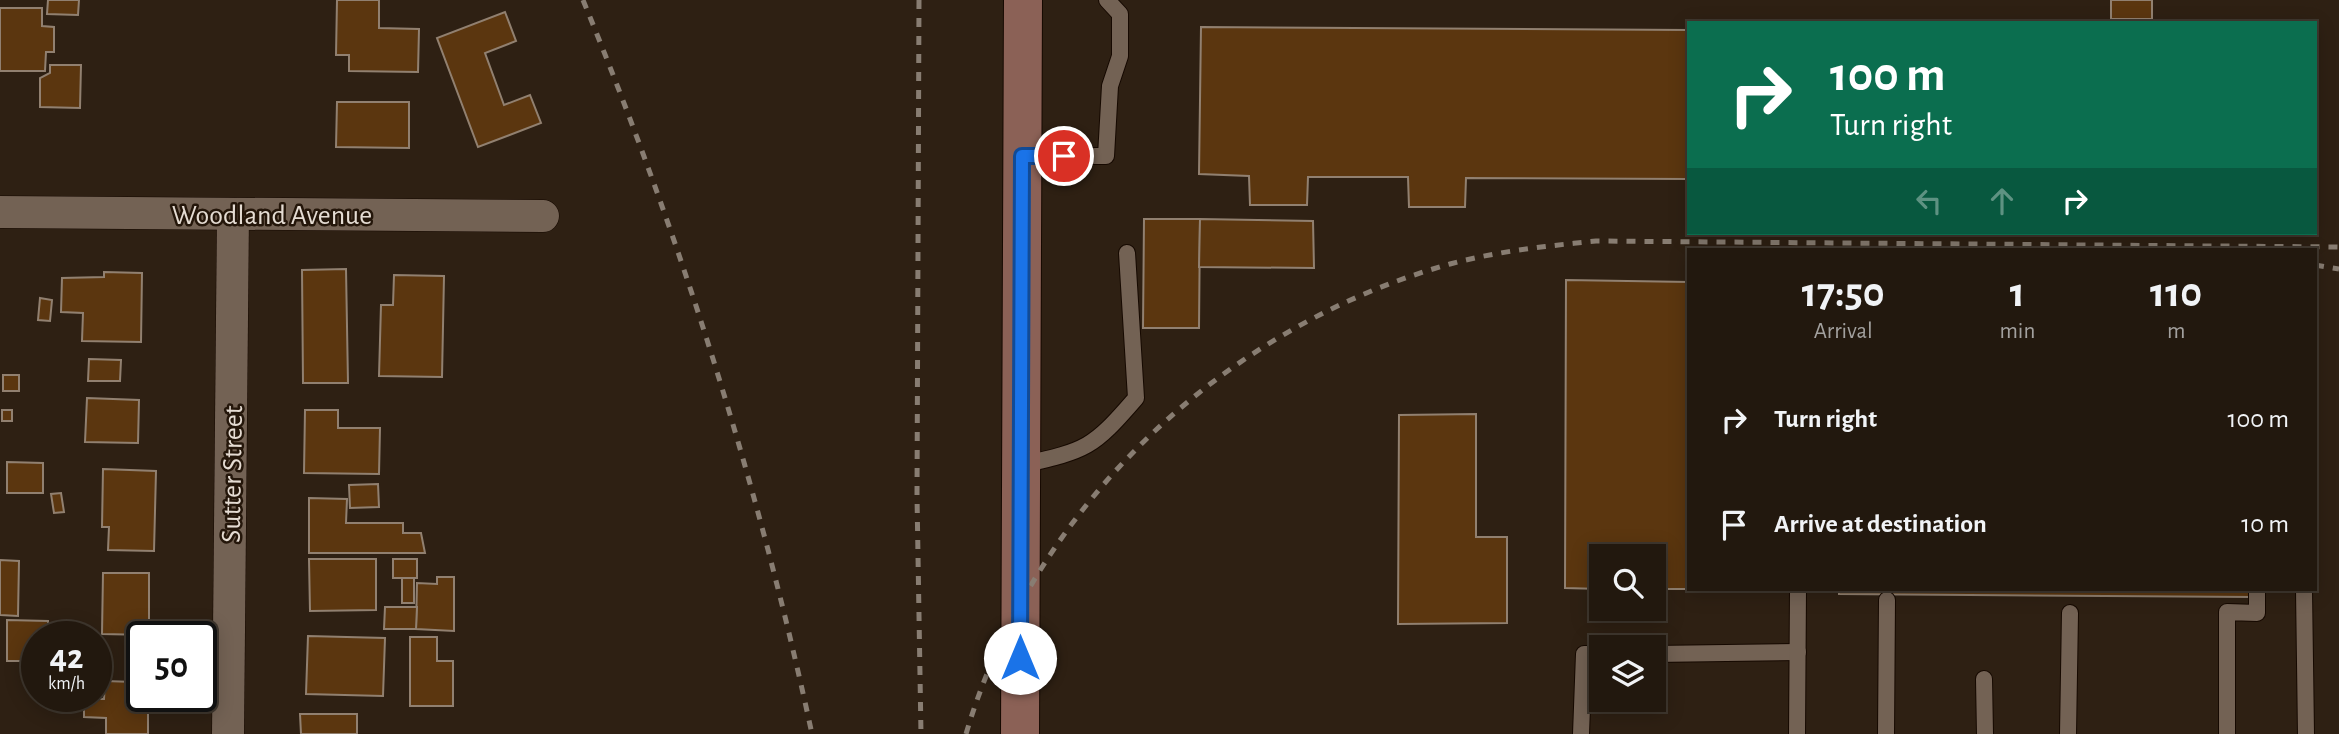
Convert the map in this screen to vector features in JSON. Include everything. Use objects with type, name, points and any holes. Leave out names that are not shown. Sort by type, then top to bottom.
[{"type":"main road","points":[[1020,734],[1023,0]]},
{"type":"street","name":"Woodland Avenue","points":[[0,212],[543,216]]},
{"type":"street","name":"Sutter Street","points":[[228,734],[233,214]]},
{"type":"lane","points":[[1022,156],[1107,156],[1110,86],[1120,56],[1119,14],[1107,0]]},
{"type":"lane","points":[[1019,466],[1078,452],[1102,437],[1136,398],[1127,253]]},
{"type":"lane","points":[[1797,734],[1798,591]]},
{"type":"lane","points":[[2227,734],[2227,612],[2257,613],[2257,591]]},
{"type":"lane","points":[[2304,591],[2306,734]]},
{"type":"lane","points":[[1885,734],[1887,600]]},
{"type":"lane","points":[[2068,734],[2070,613]]},
{"type":"lane","points":[[1666,654],[1798,652]]},
{"type":"lane","points":[[1581,734],[1584,654],[1589,654]]},
{"type":"lane","points":[[1984,679],[1985,734]]},
{"type":"building","points":[[48,0],[79,0],[78,15],[47,14]]},
{"type":"building","points":[[337,0],[379,0],[379,28],[419,29],[418,72],[349,71],[349,55],[336,55]]},
{"type":"building","points":[[2111,0],[2152,0],[2152,19],[2111,19]]},
{"type":"building","points":[[0,8],[42,8],[42,26],[54,27],[54,52],[46,52],[45,71],[0,71]]},
{"type":"building","points":[[505,12],[516,41],[485,53],[504,105],[530,95],[541,123],[478,147],[437,38]]},
{"type":"building","points":[[1201,27],[1687,30],[1687,179],[1466,178],[1465,207],[1409,207],[1408,177],[1308,177],[1307,205],[1250,205],[1249,176],[1199,174]]},
{"type":"building","points":[[50,65],[81,65],[80,108],[40,107],[40,78],[50,73]]},
{"type":"building","points":[[337,102],[409,102],[409,148],[336,147]]},
{"type":"building","points":[[1144,219],[1200,219],[1199,328],[1143,328]]},
{"type":"building","points":[[1200,219],[1313,221],[1314,268],[1199,267]]},
{"type":"building","points":[[346,269],[348,383],[303,383],[302,270]]},
{"type":"building","points":[[104,272],[142,273],[141,342],[82,341],[83,313],[61,312],[62,278],[104,277]]},
{"type":"building","points":[[394,275],[444,276],[442,377],[379,376],[381,305],[393,305]]},
{"type":"building","points":[[1566,280],[1687,282],[1687,589],[1666,589],[1666,544],[1589,544],[1589,589],[1565,588]]},
{"type":"building","points":[[40,298],[52,300],[50,321],[38,320]]},
{"type":"building","points":[[89,359],[121,360],[120,381],[88,381]]},
{"type":"building","points":[[3,375],[19,375],[19,391],[3,391]]},
{"type":"building","points":[[87,398],[139,400],[138,443],[85,442]]},
{"type":"building","points":[[2,410],[12,410],[12,421],[2,421]]},
{"type":"building","points":[[305,410],[338,410],[338,428],[380,428],[379,474],[304,473]]},
{"type":"building","points":[[1476,414],[1476,537],[1507,537],[1507,623],[1398,624],[1399,415]]},
{"type":"building","points":[[7,462],[43,463],[43,493],[7,493]]},
{"type":"building","points":[[103,469],[156,471],[154,551],[108,550],[109,527],[102,527]]},
{"type":"building","points":[[378,484],[379,507],[350,508],[349,485]]},
{"type":"building","points":[[61,493],[64,512],[54,513],[51,494]]},
{"type":"building","points":[[309,498],[347,499],[346,523],[403,523],[403,533],[421,533],[425,553],[309,553]]},
{"type":"building","points":[[309,559],[376,559],[376,610],[310,611]]},
{"type":"building","points":[[393,559],[417,559],[417,578],[393,578]]},
{"type":"building","points":[[0,560],[19,561],[18,616],[0,615]]},
{"type":"building","points":[[103,573],[149,573],[149,621],[126,621],[126,635],[112,634],[112,621],[102,621]]},
{"type":"building","points":[[437,577],[454,577],[454,631],[416,629],[417,583],[437,584]]},
{"type":"building","points":[[402,578],[414,578],[414,603],[402,603]]},
{"type":"building","points":[[1839,591],[2252,591],[2252,597],[1839,594]]},
{"type":"building","points":[[385,607],[417,607],[416,629],[384,629]]},
{"type":"building","points":[[7,620],[48,621],[21,621],[21,661],[7,661]]},
{"type":"building","points":[[308,636],[385,638],[383,696],[306,694]]},
{"type":"building","points":[[410,637],[437,637],[437,661],[453,661],[453,706],[410,706]]},
{"type":"building","points":[[112,681],[126,682],[126,712],[148,712],[148,734],[106,734],[106,718],[84,717],[84,712],[112,712]]},
{"type":"building","points":[[300,714],[357,714],[357,734],[301,734]]},
{"type":"railway","points":[[583,0],[653,180],[714,362],[767,547],[812,734]]},
{"type":"railway","points":[[919,0],[917,496],[921,734]]},
{"type":"railway","points":[[966,734],[997,651],[1038,574],[1089,502],[1148,437],[1215,381],[1288,332],[1367,293],[1468,259],[1596,241],[2339,247]]},
{"type":"railway","points":[[2317,265],[2339,269]]},
{"type":"route","points":[[1020,658],[1022,156],[1064,156]]}]
